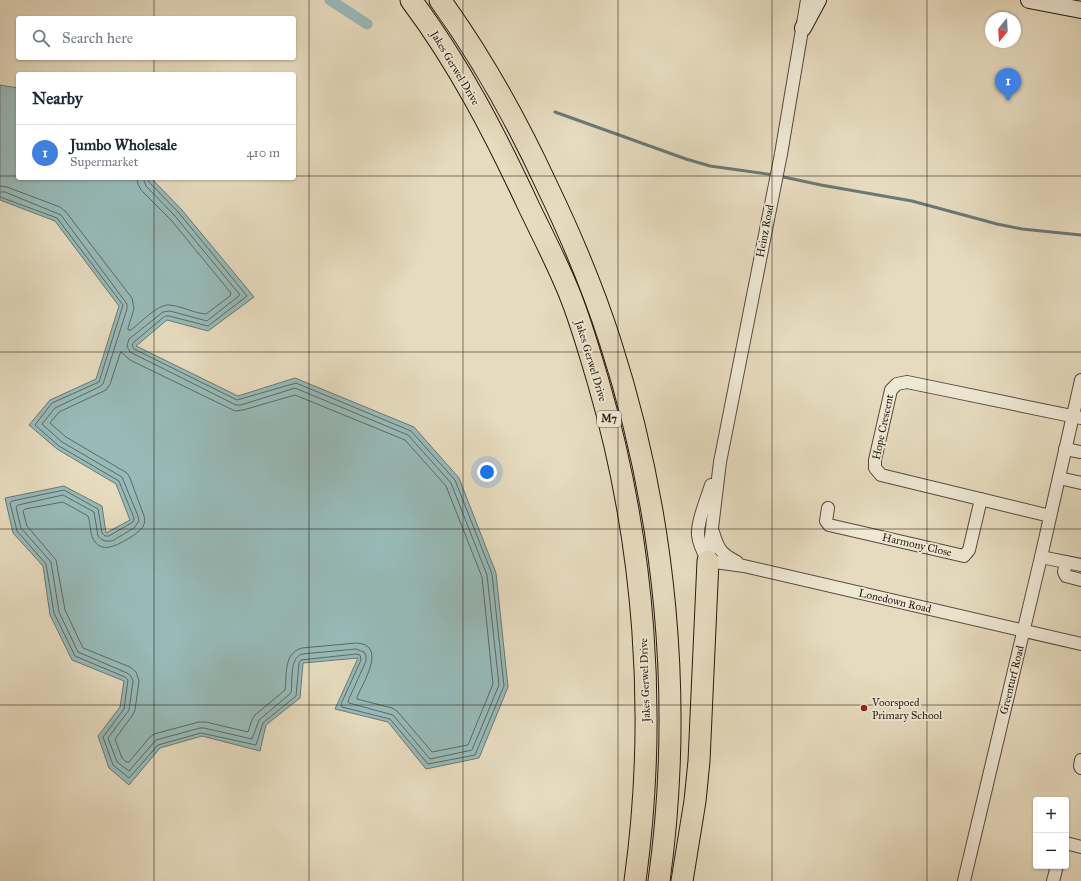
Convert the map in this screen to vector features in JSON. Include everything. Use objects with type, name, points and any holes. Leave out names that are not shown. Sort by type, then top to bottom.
[{"type":"highway","name":"Jakes Gerwel Drive","points":[[411,0],[465,81],[502,148],[566,284],[588,346],[608,416],[625,491],[635,558],[643,629],[646,739],[644,803],[635,881]]},
{"type":"highway","name":"Jakes Gerwel Drive","points":[[440,0],[487,72],[522,134],[557,206],[610,340],[632,414],[648,487],[660,561],[666,630],[670,737],[667,802],[659,881]]},
{"type":"highway","points":[[682,881],[695,800],[699,761],[708,561]]},
{"type":"main road","points":[[803,28],[818,0]]},
{"type":"main road","points":[[1029,0],[1081,10]]},
{"type":"street","name":"Heinz Road","points":[[708,561],[720,462],[781,154],[807,0]]},
{"type":"street","name":"Greenturf Road","points":[[964,881],[1024,631],[1065,449],[1077,417],[1081,380]]},
{"type":"street","name":"Hope Crescent","points":[[1050,516],[881,476],[877,471],[875,460],[890,390],[900,383],[907,382],[1077,417]]},
{"type":"street","points":[[1065,449],[1081,452]]},
{"type":"street","name":"Heinz Road","points":[[708,561],[701,548],[698,536],[699,527],[720,462]]},
{"type":"street","points":[[1059,478],[1081,483]]},
{"type":"street","name":"Harmony Close","points":[[828,508],[826,521],[829,525],[964,556],[969,550],[981,499]]},
{"type":"street","points":[[711,528],[716,544],[722,554],[744,566]]},
{"type":"street","points":[[1041,556],[1081,565]]},
{"type":"street","name":"Lonedown Road","points":[[708,561],[744,566],[1081,644]]},
{"type":"street","points":[[1066,562],[1064,572],[1066,576],[1081,580]]},
{"type":"street","points":[[1081,760],[1081,768]]},
{"type":"street","points":[[1069,844],[1081,847]]},
{"type":"street","points":[[1053,881],[1056,869]]},
{"type":"water","points":[[0,85],[16,88],[16,180],[153,180],[182,210],[254,297],[208,331],[167,320],[136,346],[238,396],[295,378],[414,427],[459,478],[496,573],[508,687],[479,758],[426,769],[388,722],[335,709],[358,658],[303,663],[300,698],[266,725],[260,751],[202,736],[160,748],[129,785],[109,768],[98,736],[120,707],[124,681],[72,660],[50,615],[43,566],[13,533],[5,498],[64,486],[102,506],[106,533],[130,520],[116,484],[57,449],[29,425],[50,400],[96,379],[119,306],[55,221],[0,200]]},
{"type":"waterway","points":[[330,0],[367,24]]},
{"type":"waterway","points":[[555,112],[686,159],[710,166],[774,175]]},
{"type":"waterway","points":[[779,176],[912,201],[997,224],[1022,229],[1081,235]]},
{"type":"place","name":"Jumbo Wholesale","points":[[1008,101]]},
{"type":"place","name":"Voorspoed Primary School","points":[[864,708]]}]
